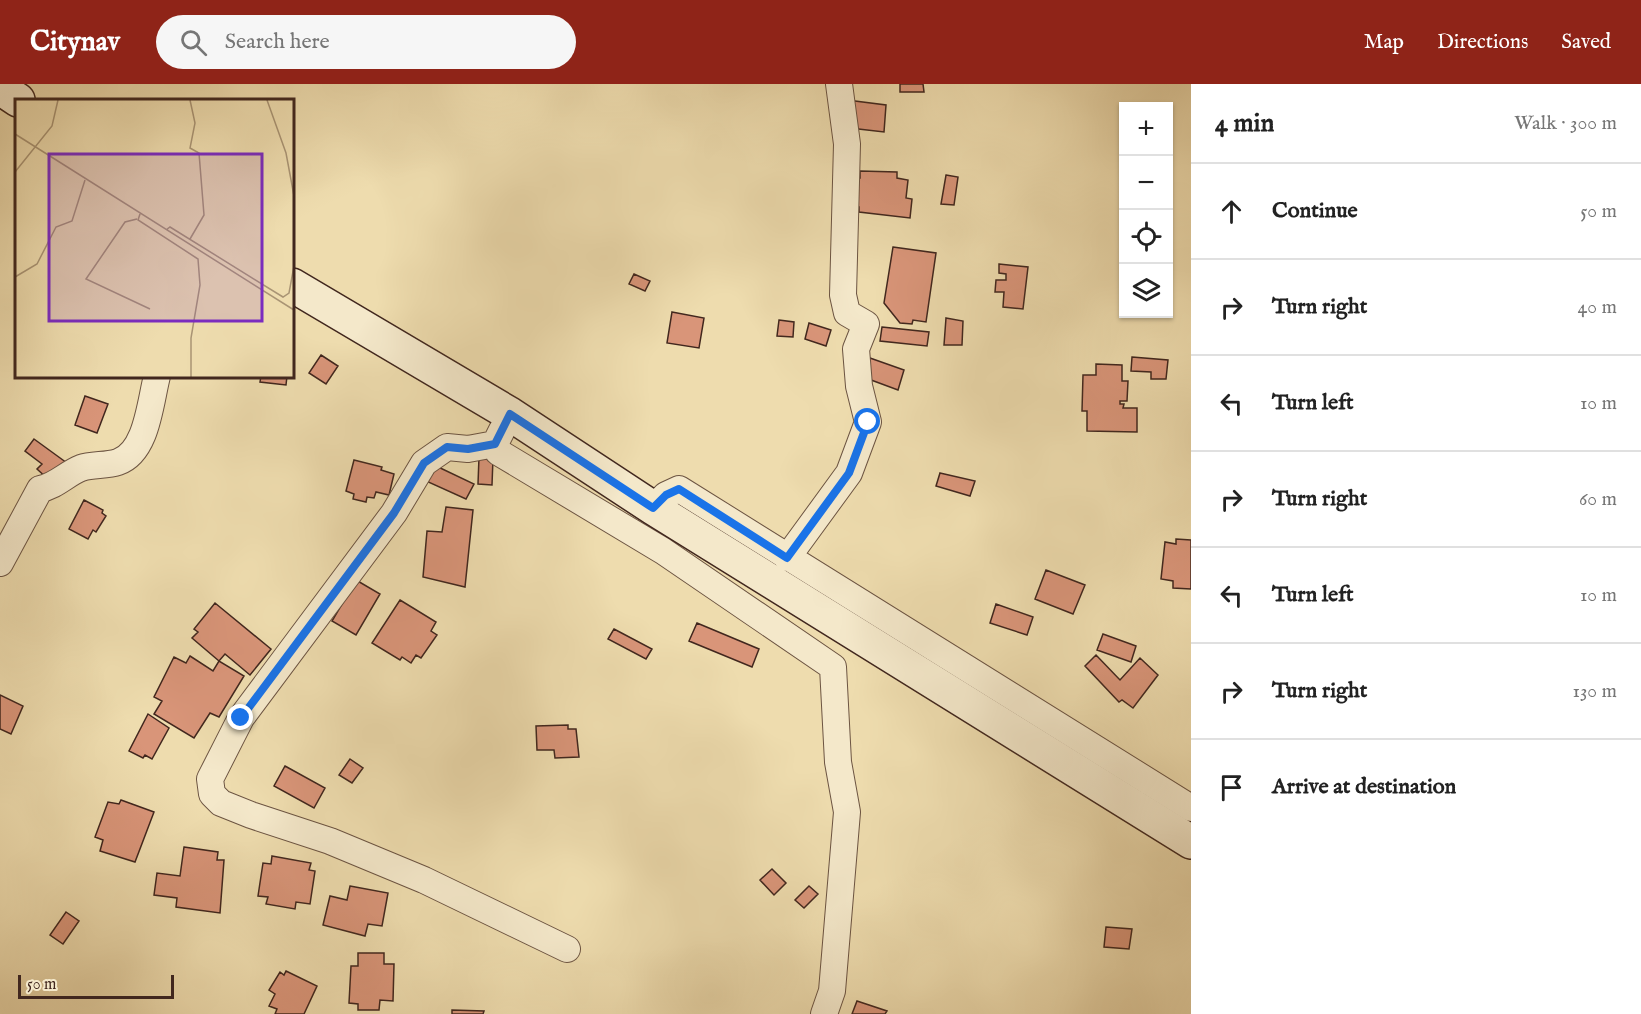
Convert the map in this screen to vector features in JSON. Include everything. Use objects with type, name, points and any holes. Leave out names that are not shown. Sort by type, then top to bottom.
[{"type":"main road","points":[[0,88],[16,99]]},
{"type":"main road","points":[[294,286],[510,414],[653,508],[1191,842]]},
{"type":"street","points":[[787,558],[849,473],[868,422],[859,386],[856,349],[866,324],[847,313],[843,294],[847,144],[838,84]]},
{"type":"street","points":[[0,563],[40,489],[51,487],[81,468],[117,462],[131,455],[139,442],[156,378]]},
{"type":"street","points":[[510,414],[495,444],[498,452],[663,551],[833,667],[838,762],[847,812],[832,992],[824,1014]]},
{"type":"street","points":[[495,444],[468,449],[447,447],[424,463],[394,513],[241,718],[210,779],[212,794],[221,803],[251,816],[330,841],[424,879],[567,949]]},
{"type":"street","points":[[653,508],[666,495],[679,489],[1191,808]]},
{"type":"building","points":[[900,84],[923,84],[924,92],[900,92]]},
{"type":"building","points":[[847,100],[886,105],[884,132],[850,128]]},
{"type":"building","points":[[860,171],[897,172],[897,178],[908,180],[906,198],[912,199],[910,218],[859,212],[859,207],[853,207],[853,178],[860,178]]},
{"type":"building","points":[[946,175],[958,177],[954,205],[941,204]]},
{"type":"building","points":[[893,247],[936,253],[926,322],[913,320],[912,324],[900,323],[884,303]]},
{"type":"building","points":[[999,264],[1028,267],[1023,309],[1003,307],[1004,292],[995,292],[996,280],[1006,280],[1006,274],[999,273]]},
{"type":"building","points":[[634,274],[650,281],[645,291],[629,284]]},
{"type":"building","points":[[672,312],[704,318],[699,348],[667,343]]},
{"type":"building","points":[[946,318],[963,321],[962,345],[944,345]]},
{"type":"building","points":[[779,320],[794,322],[793,337],[777,336]]},
{"type":"building","points":[[809,323],[831,330],[826,346],[805,339]]},
{"type":"building","points":[[882,327],[929,332],[927,346],[880,341]]},
{"type":"building","points":[[321,355],[338,366],[326,384],[309,373]]},
{"type":"building","points":[[1132,357],[1168,360],[1166,379],[1151,379],[1151,372],[1131,371]]},
{"type":"building","points":[[870,358],[904,370],[898,390],[863,377]]},
{"type":"building","points":[[1096,364],[1122,365],[1122,381],[1128,381],[1127,401],[1120,401],[1120,404],[1124,404],[1123,408],[1137,408],[1137,432],[1087,431],[1087,411],[1082,411],[1083,375],[1096,375]]},
{"type":"building","points":[[261,378],[287,378],[286,385],[260,382]]},
{"type":"building","points":[[85,396],[108,404],[97,433],[75,425]]},
{"type":"building","points":[[34,439],[67,463],[50,481],[37,469],[42,464],[25,451]]},
{"type":"building","points":[[479,457],[493,458],[492,485],[478,484]]},
{"type":"building","points":[[354,460],[382,467],[381,470],[394,474],[389,495],[376,492],[374,498],[367,497],[366,502],[353,499],[354,494],[346,491]]},
{"type":"building","points":[[434,465],[474,484],[466,499],[426,481]]},
{"type":"building","points":[[940,473],[975,481],[970,496],[936,486]]},
{"type":"building","points":[[84,500],[103,510],[102,513],[106,516],[96,532],[93,530],[88,539],[69,529]]},
{"type":"building","points":[[446,507],[473,510],[465,587],[423,577],[427,531],[442,532]]},
{"type":"building","points":[[1176,539],[1191,540],[1191,589],[1173,588],[1173,581],[1161,579],[1165,542],[1176,544]]},
{"type":"building","points":[[1046,570],[1085,585],[1073,614],[1035,599]]},
{"type":"building","points":[[356,580],[380,594],[356,635],[332,621]]},
{"type":"building","points":[[400,600],[436,622],[431,631],[437,635],[421,658],[416,655],[411,663],[402,657],[400,660],[372,643]]},
{"type":"building","points":[[215,603],[271,649],[250,675],[225,654],[219,661],[192,638],[198,632],[194,629]]},
{"type":"building","points":[[996,604],[1033,617],[1027,635],[990,623]]},
{"type":"building","points":[[697,623],[759,649],[752,667],[689,641]]},
{"type":"building","points":[[614,629],[652,649],[646,659],[608,639]]},
{"type":"building","points":[[1103,634],[1136,646],[1131,662],[1097,650]]},
{"type":"building","points":[[1096,655],[1120,680],[1140,658],[1158,675],[1133,708],[1122,700],[1119,702],[1085,666]]},
{"type":"building","points":[[190,656],[213,671],[219,661],[244,676],[219,717],[210,713],[194,738],[154,714],[162,701],[154,697],[174,657],[186,663]]},
{"type":"building","points":[[0,695],[23,706],[11,734],[0,729]]},
{"type":"building","points":[[148,714],[169,728],[152,759],[145,755],[143,758],[129,751]]},
{"type":"building","points":[[568,725],[568,729],[576,729],[579,757],[555,758],[554,750],[537,750],[536,726]]},
{"type":"building","points":[[350,759],[363,768],[352,783],[339,775]]},
{"type":"building","points":[[285,766],[325,788],[314,808],[274,786]]},
{"type":"building","points":[[121,800],[154,812],[135,862],[100,851],[103,840],[95,837],[108,802],[119,804]]},
{"type":"building","points":[[184,847],[218,852],[217,860],[224,860],[220,913],[176,907],[177,898],[154,895],[157,873],[180,876]]},
{"type":"building","points":[[272,856],[311,863],[309,870],[315,871],[310,904],[296,902],[295,909],[266,904],[268,897],[258,896],[263,863],[271,864]]},
{"type":"building","points":[[772,869],[786,883],[774,895],[760,880]]},
{"type":"building","points":[[350,886],[388,893],[382,926],[368,924],[365,936],[323,925],[330,896],[347,900]]},
{"type":"building","points":[[809,886],[818,894],[804,908],[795,900]]},
{"type":"building","points":[[66,912],[79,921],[63,944],[50,935]]},
{"type":"building","points":[[1106,927],[1132,929],[1129,949],[1104,947]]},
{"type":"building","points":[[358,953],[384,953],[384,964],[394,964],[393,1001],[380,1000],[379,1010],[358,1010],[358,1004],[349,1003],[351,966],[358,966]]},
{"type":"building","points":[[286,971],[317,986],[304,1014],[275,1014],[277,1009],[269,1006],[275,994],[269,990],[280,972],[284,975]]},
{"type":"building","points":[[857,1001],[887,1011],[885,1014],[852,1014]]},
{"type":"building","points":[[452,1010],[484,1011],[483,1014],[452,1014]]},
{"type":"route","points":[[241,718],[394,513],[424,463],[447,447],[468,449],[495,444],[510,414],[653,508],[666,495],[679,489],[787,558],[849,473],[868,422]]}]
